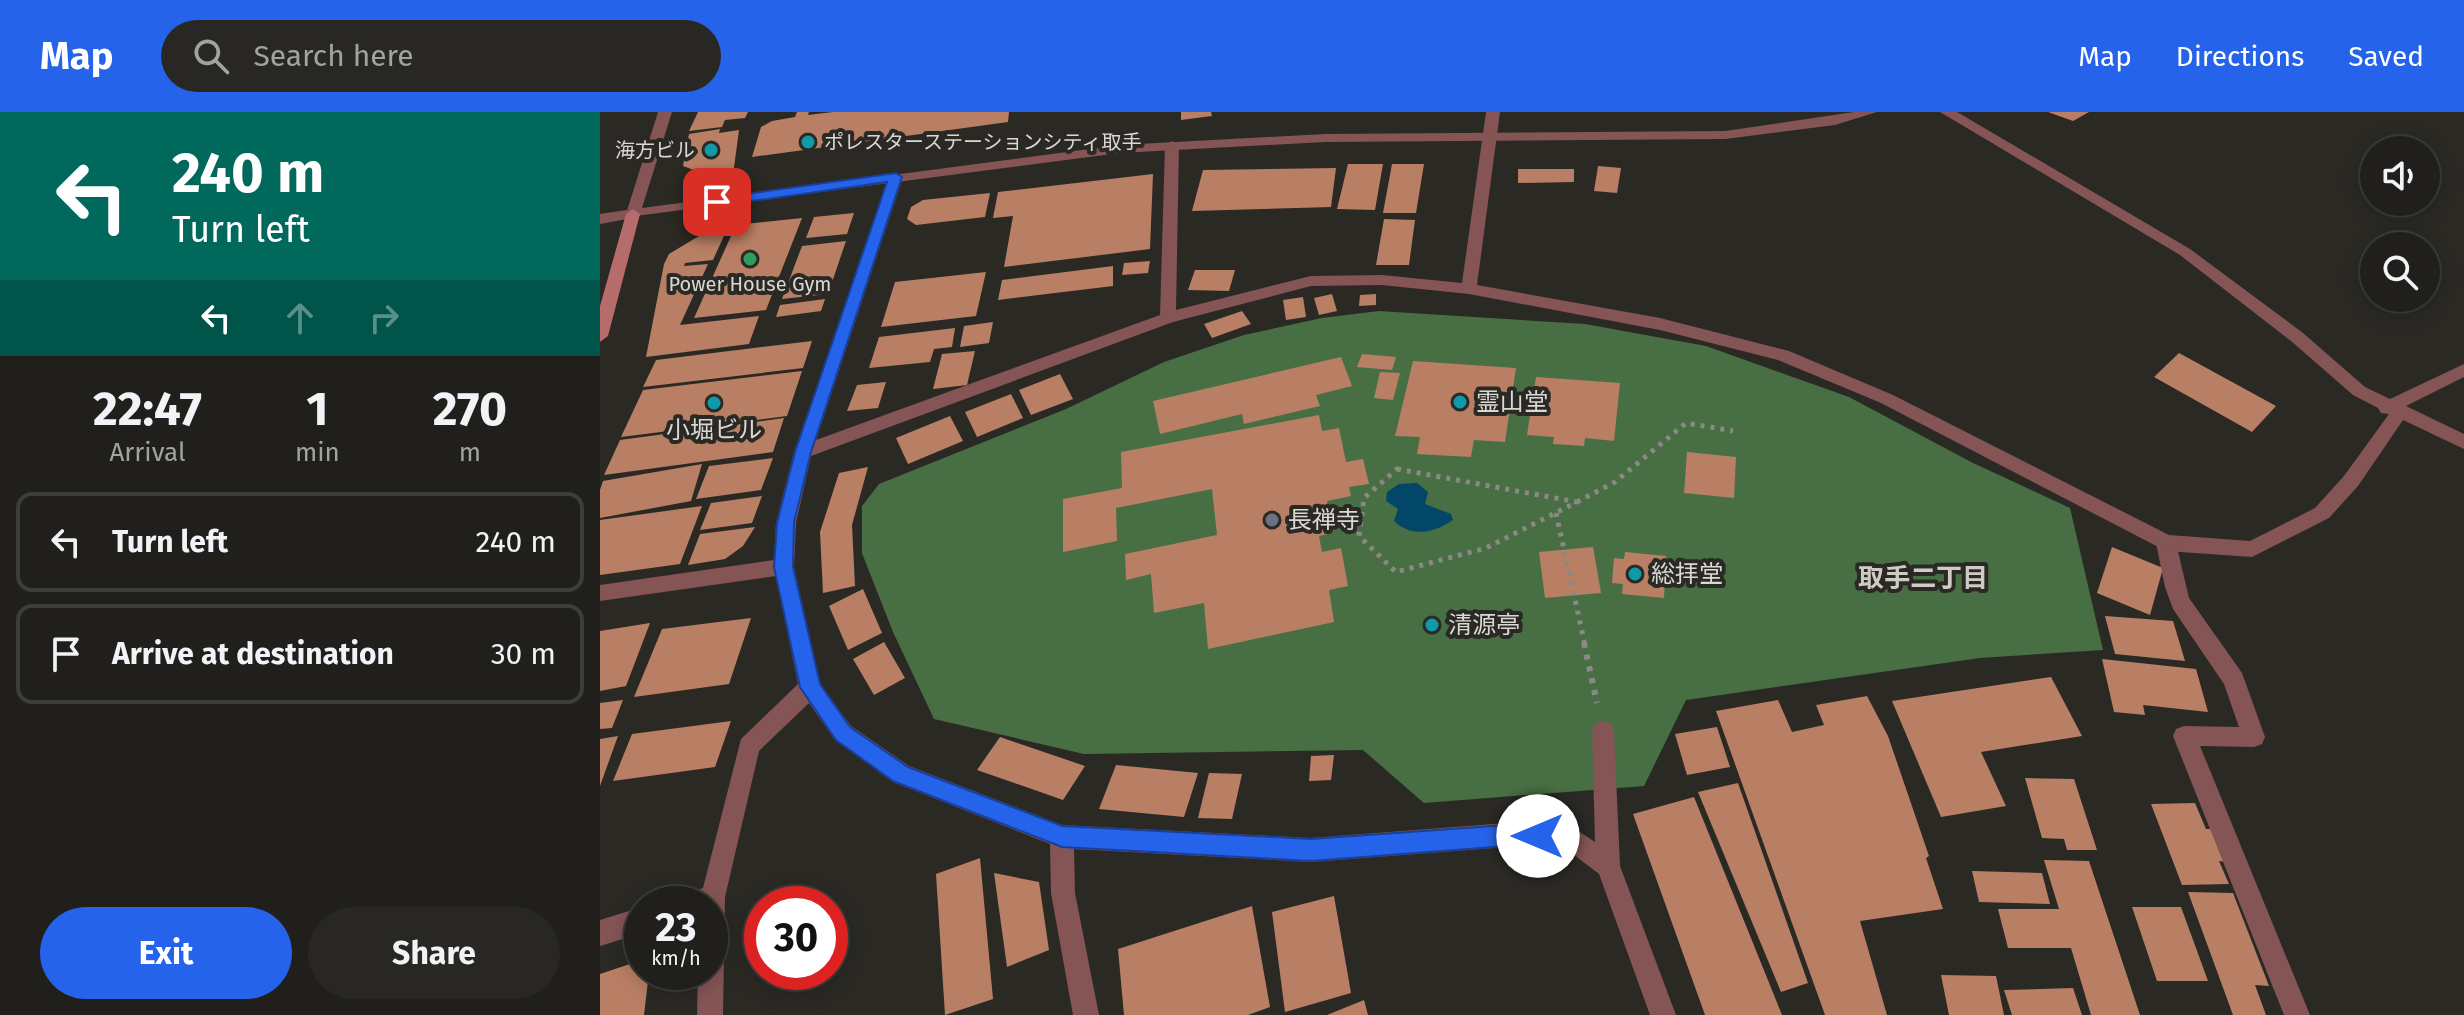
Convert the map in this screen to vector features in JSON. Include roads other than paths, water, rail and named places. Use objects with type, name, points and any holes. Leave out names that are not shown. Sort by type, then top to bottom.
[{"type":"main road","points":[[600,336],[633,214]]},
{"type":"street","points":[[633,214],[665,112]]},
{"type":"street","points":[[1469,289],[1493,112]]},
{"type":"street","points":[[600,219],[1064,155],[1172,145],[1325,138],[1725,135],[1822,123],[1870,112]]},
{"type":"street","points":[[1947,112],[2185,252],[2297,337],[2359,391],[2464,442]]},
{"type":"street","points":[[1168,318],[1172,145]]},
{"type":"street","points":[[896,177],[803,452],[786,523],[784,567],[810,687],[843,733],[901,774],[1062,837],[1311,850],[1507,835],[1569,837],[1608,866]]},
{"type":"street","points":[[803,452],[1168,318],[1311,281],[1382,280],[1469,289],[1660,324],[1783,355],[1887,399],[2166,543],[2252,549],[2322,513],[2351,481],[2393,410],[2464,370]]},
{"type":"street","points":[[2166,543],[2179,597],[2190,619],[2197,623],[2234,680],[2254,737],[2184,736],[2297,1015]]},
{"type":"street","points":[[600,593],[784,567]]},
{"type":"street","points":[[707,886],[749,746],[810,687]]},
{"type":"street","points":[[1603,731],[1608,866],[1663,1015]]},
{"type":"street","points":[[1062,837],[1063,893],[1086,1015]]},
{"type":"street","points":[[600,933],[624,926]]},
{"type":"street","points":[[708,990],[710,1015]]},
{"type":"water","points":[[1417,483],[1428,492],[1425,504],[1451,514],[1453,520],[1423,532],[1408,530],[1394,521],[1398,509],[1386,501],[1387,492],[1399,484]]},
{"type":"place","name":"ポレスターステーションシティ取手","points":[[808,142]]},
{"type":"place","name":"海方ビル","points":[[711,150]]},
{"type":"place","name":"Power House Gym","points":[[750,259]]},
{"type":"place","name":"霊山堂","points":[[1460,402]]},
{"type":"place","name":"小堀ビル","points":[[714,403]]},
{"type":"place","name":"長禅寺","points":[[1272,520]]},
{"type":"place","name":"総拝堂","points":[[1635,574]]},
{"type":"place","name":"清源亭","points":[[1432,625]]},
{"type":"district","name":"取手二丁目","points":[[1923,578]]}]
